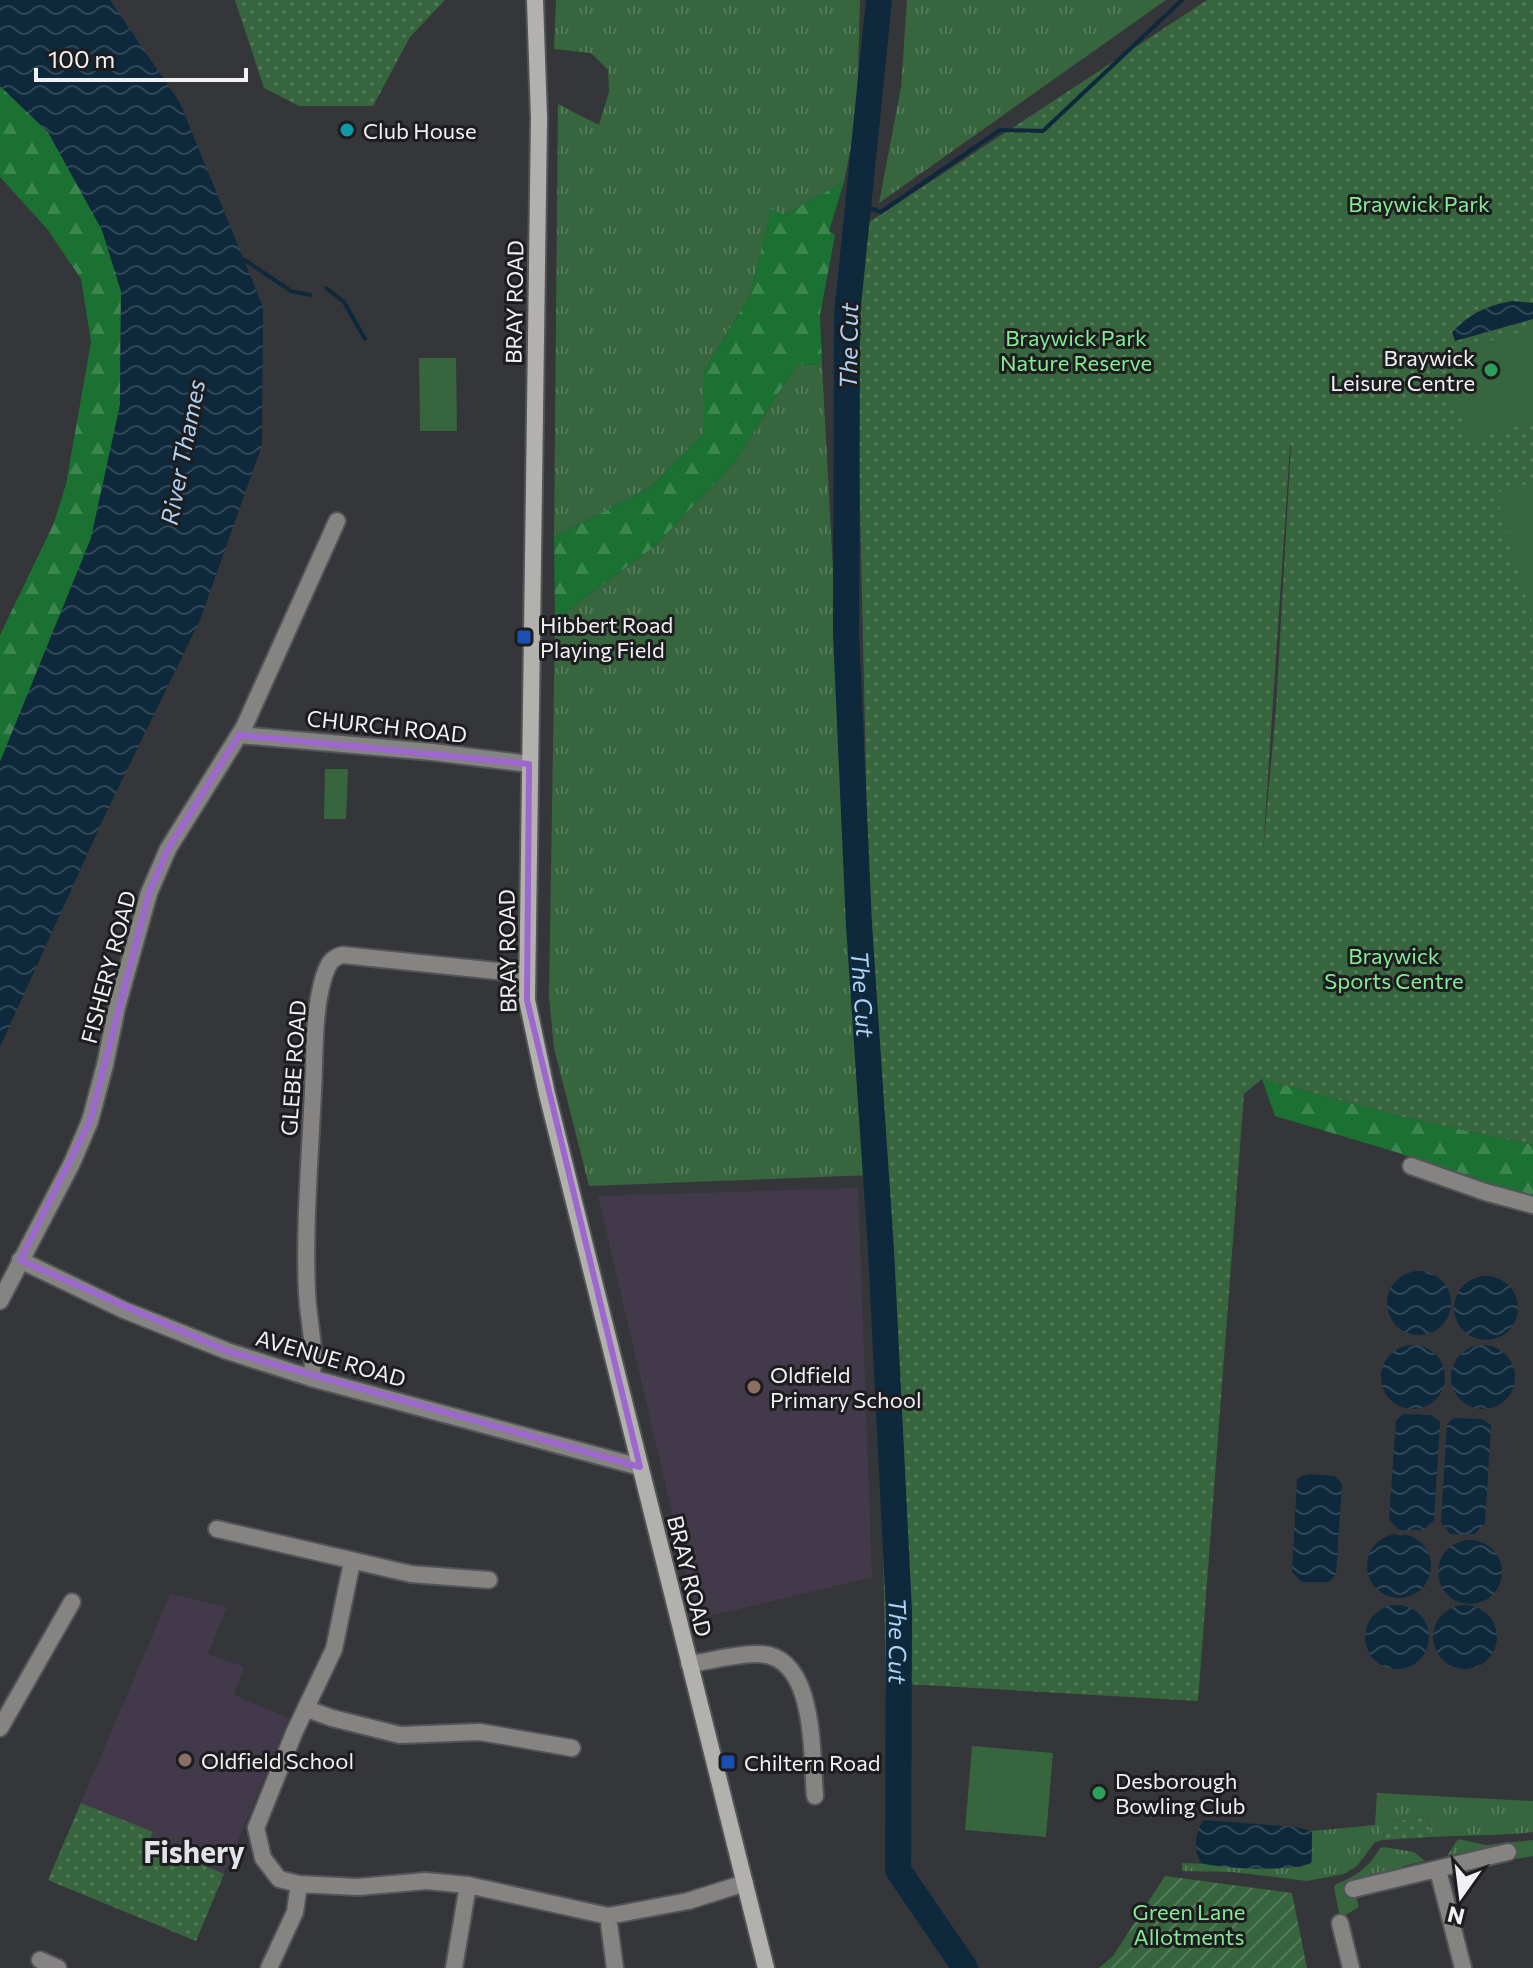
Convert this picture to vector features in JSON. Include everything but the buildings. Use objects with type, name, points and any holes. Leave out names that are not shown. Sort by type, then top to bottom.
[{"type":"main road","name":"BRAY ROAD","points":[[535,0],[539,118],[526,974],[528,1013],[766,1968]]},
{"type":"street","name":"FISHERY ROAD","points":[[0,1301],[72,1163],[90,1121],[117,1007],[149,893],[168,849],[239,735],[337,521]]},
{"type":"street","name":"CHURCH ROAD","points":[[239,735],[529,764]]},
{"type":"street","name":"GLEBE ROAD","points":[[311,1378],[313,1353],[307,1293],[307,1213],[317,1023],[321,991],[330,961],[343,955],[526,974]]},
{"type":"street","points":[[1411,1166],[1533,1205]]},
{"type":"street","name":"AVENUE ROAD","points":[[20,1260],[124,1310],[227,1351],[311,1378],[640,1467]]},
{"type":"street","points":[[217,1529],[411,1574],[489,1580]]},
{"type":"street","points":[[352,1562],[334,1649],[256,1828],[263,1858],[279,1879],[299,1884],[358,1887],[426,1881],[468,1885],[608,1916],[688,1901],[745,1883]]},
{"type":"street","points":[[0,1728],[72,1602]]},
{"type":"street","points":[[689,1664],[760,1654],[776,1658],[792,1669],[805,1694],[815,1796]]},
{"type":"street","points":[[307,1709],[400,1735],[480,1732],[572,1748]]},
{"type":"street","points":[[1353,1889],[1508,1852]]},
{"type":"street","points":[[1438,1870],[1463,1968]]},
{"type":"street","points":[[269,1968],[295,1912],[299,1884]]},
{"type":"street","points":[[454,1968],[468,1885]]},
{"type":"street","points":[[608,1916],[615,1968]]},
{"type":"street","points":[[1340,1923],[1351,1968]]},
{"type":"street","points":[[40,1960],[58,1968]]},
{"type":"highlighted area","points":[[239,735],[529,764],[527,1000],[640,1467],[227,1351],[20,1260],[90,1121],[149,893],[168,849]]},
{"type":"shaded area","name":"Oldfield Primary School","points":[[858,1188],[872,1577],[697,1619],[598,1196]]},
{"type":"shaded area","name":"Oldfield School","points":[[170,1594],[227,1607],[208,1654],[244,1667],[234,1695],[289,1718],[196,1941],[48,1880]]},
{"type":"green space","points":[[235,0],[445,0],[410,37],[373,106],[299,106],[264,88]]},
{"type":"green space","points":[[556,0],[860,0],[857,115],[844,182],[784,215],[771,210],[750,295],[703,373],[703,434],[651,487],[554,537],[558,104],[599,125],[609,92],[608,70],[591,53],[554,49]]},
{"type":"green space","points":[[907,0],[1166,0],[879,203],[901,87]]},
{"type":"green space","name":"Braywick Park Nature Reserve","points":[[1207,0],[1533,0],[1533,1145],[1403,1117],[1262,1079],[1244,1094],[1198,1701],[886,1683],[854,232]],"holes":[[[1291,446],[1276,709],[1263,851]]]},
{"type":"green space","points":[[0,86],[48,132],[102,230],[121,291],[120,405],[91,539],[0,762],[0,635],[54,523],[66,484],[91,342],[81,279],[48,230],[0,177]]},
{"type":"green space","points":[[844,182],[829,231],[835,235],[820,315],[822,365],[797,364],[734,463],[655,546],[555,620],[554,537],[651,487],[703,434],[703,373],[750,295],[771,209],[784,215]]},
{"type":"green space","name":"Braywick Leisure Centre","points":[[1533,329],[1533,422],[1469,440],[1460,408],[1453,409],[1447,388],[1454,385],[1445,353]]},
{"type":"green space","points":[[419,358],[456,358],[457,431],[420,431]]},
{"type":"green space","points":[[797,364],[822,365],[845,794],[872,1175],[589,1186],[554,1048],[549,997],[555,620],[655,546],[734,463]]},
{"type":"green space","points":[[1533,482],[1533,624],[1496,493]]},
{"type":"green space","points":[[325,769],[348,769],[346,819],[324,819]]},
{"type":"green space","points":[[1262,1079],[1403,1117],[1533,1145],[1533,1195],[1477,1183],[1399,1153],[1275,1116]]},
{"type":"green space","name":"Desborough Bowling Club","points":[[972,1746],[1053,1753],[1046,1837],[965,1830]]},
{"type":"green space","points":[[1377,1793],[1533,1801],[1533,1832],[1431,1837],[1428,1816],[1381,1823],[1383,1840],[1375,1842],[1357,1866],[1344,1874],[1307,1881],[1233,1872],[1182,1871],[1182,1863],[1300,1867],[1312,1862],[1312,1831],[1375,1825]]},
{"type":"green space","points":[[81,1803],[153,1832],[149,1842],[224,1874],[196,1941],[48,1880]]},
{"type":"green space","points":[[1428,1816],[1431,1837],[1383,1840],[1381,1823]]},
{"type":"green space","points":[[1458,1839],[1486,1845],[1533,1840],[1533,1856],[1516,1859],[1513,1846],[1489,1852],[1483,1848],[1447,1856]]},
{"type":"green space","points":[[1384,1847],[1414,1852],[1425,1861],[1403,1866],[1398,1874],[1390,1875],[1385,1871],[1369,1875],[1353,1886],[1359,1907],[1340,1918],[1334,1887],[1362,1870]]},
{"type":"green space","name":"Green Lane Allotments","points":[[1165,1876],[1292,1893],[1307,1968],[1099,1968],[1113,1956]]},
{"type":"water","name":"River Thames","points":[[0,0],[110,0],[180,103],[263,307],[262,445],[200,620],[105,815],[0,1047],[0,762],[91,538],[120,405],[121,291],[102,230],[48,132],[0,86]]},
{"type":"water","points":[[1512,301],[1533,303],[1533,319],[1455,341],[1452,332],[1472,315]]},
{"type":"water","points":[[1419,1271],[1437,1277],[1445,1285],[1451,1303],[1445,1321],[1437,1329],[1419,1335],[1401,1329],[1393,1321],[1387,1303],[1393,1285],[1401,1277]]},
{"type":"water","points":[[1486,1276],[1509,1285],[1518,1308],[1509,1331],[1486,1340],[1463,1331],[1454,1308],[1463,1285]]},
{"type":"water","points":[[1413,1345],[1431,1351],[1439,1359],[1445,1377],[1439,1395],[1431,1403],[1413,1409],[1395,1403],[1387,1395],[1381,1377],[1387,1359],[1395,1351]]},
{"type":"water","points":[[1483,1345],[1501,1351],[1509,1359],[1515,1377],[1509,1395],[1501,1403],[1483,1409],[1465,1403],[1457,1395],[1451,1377],[1457,1359],[1465,1351]]},
{"type":"water","points":[[1403,1414],[1431,1415],[1440,1422],[1434,1520],[1423,1530],[1399,1530],[1389,1519],[1396,1421]]},
{"type":"water","points":[[1454,1418],[1482,1419],[1491,1425],[1485,1523],[1474,1534],[1450,1534],[1441,1522],[1447,1424]]},
{"type":"water","points":[[1306,1474],[1335,1476],[1342,1484],[1336,1574],[1329,1582],[1302,1582],[1292,1572],[1297,1479]]},
{"type":"water","points":[[1399,1534],[1417,1540],[1425,1548],[1431,1566],[1425,1584],[1417,1592],[1399,1598],[1381,1592],[1373,1584],[1367,1566],[1373,1548],[1381,1540]]},
{"type":"water","points":[[1470,1540],[1488,1546],[1496,1554],[1502,1572],[1496,1590],[1488,1598],[1470,1604],[1452,1598],[1444,1590],[1438,1572],[1444,1554],[1452,1546]]},
{"type":"water","points":[[1397,1605],[1415,1611],[1423,1619],[1429,1637],[1423,1655],[1415,1663],[1397,1669],[1379,1663],[1371,1655],[1365,1637],[1371,1619],[1379,1611]]},
{"type":"water","points":[[1465,1605],[1488,1614],[1497,1637],[1488,1660],[1465,1669],[1442,1660],[1433,1637],[1442,1614]]},
{"type":"water","points":[[1204,1820],[1312,1831],[1311,1863],[1288,1868],[1257,1869],[1201,1863],[1196,1841]]},
{"type":"waterway","name":"The Cut","points":[[879,0],[847,315],[846,633],[859,925],[881,1250],[899,1612],[898,1870],[965,1968]]},
{"type":"waterway","points":[[858,204],[881,212],[1000,130],[1043,131],[1182,0]]},
{"type":"waterway","points":[[243,259],[291,291],[310,295]]},
{"type":"waterway","points":[[326,288],[344,302],[365,339]]},
{"type":"place","name":"Club House","points":[[347,130]]},
{"type":"place","name":"Braywick Leisure Centre","points":[[1491,370]]},
{"type":"place","name":"Hibbert Road Playing Field","points":[[524,637]]},
{"type":"place","name":"Oldfield Primary School","points":[[754,1387]]},
{"type":"place","name":"Oldfield School","points":[[185,1760]]},
{"type":"place","name":"Chiltern Road","points":[[728,1762]]},
{"type":"place","name":"Desborough Bowling Club","points":[[1099,1793]]},
{"type":"district","name":"Fishery","points":[[194,1850]]},
{"type":"park label","name":"Braywick Park","points":[[1419,203]]},
{"type":"park label","name":"Braywick Sports Centre","points":[[1394,968]]}]
